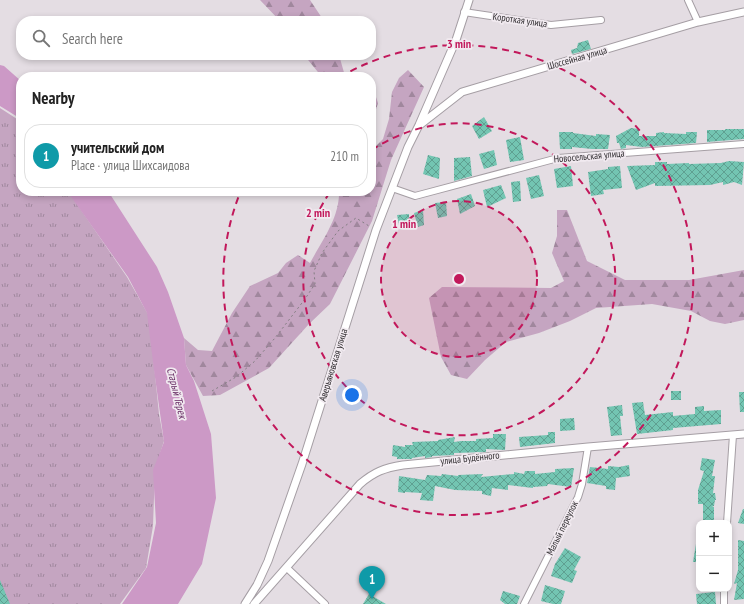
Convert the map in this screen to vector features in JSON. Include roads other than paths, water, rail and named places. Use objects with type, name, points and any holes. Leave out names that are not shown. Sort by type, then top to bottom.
[{"type":"street","name":"Аверьяновская улица","points":[[245,604],[257,585],[268,561],[302,464],[376,230],[408,147],[456,40],[468,0]]},
{"type":"street","points":[[688,0],[698,22]]},
{"type":"street","name":"Короткая улица","points":[[464,12],[551,25],[601,20]]},
{"type":"street","name":"Шоссейная улица","points":[[419,125],[462,92],[698,22],[744,12]]},
{"type":"street","name":"Новосельская улица","points":[[392,188],[415,196],[558,158],[744,144]]},
{"type":"street","name":"улица Будённого","points":[[254,604],[360,484],[371,474],[386,468],[403,465],[588,447],[744,434]]},
{"type":"street","points":[[727,520],[733,435]]},
{"type":"street","name":"Малый переулок","points":[[524,604],[578,497],[582,484],[588,447]]},
{"type":"street","points":[[287,568],[325,604]]},
{"type":"street","points":[[724,592],[724,604]]},
{"type":"water","points":[[0,65],[4,66],[16,77],[16,116],[0,106]]},
{"type":"water","name":"Старый Терек","points":[[71,196],[111,196],[157,267],[168,292],[184,338],[186,365],[194,381],[211,434],[216,498],[202,564],[178,604],[122,604],[147,567],[156,523],[153,470],[164,442],[147,313],[128,277]]},
{"type":"place","name":"учительский дом","points":[[372,599]]}]
